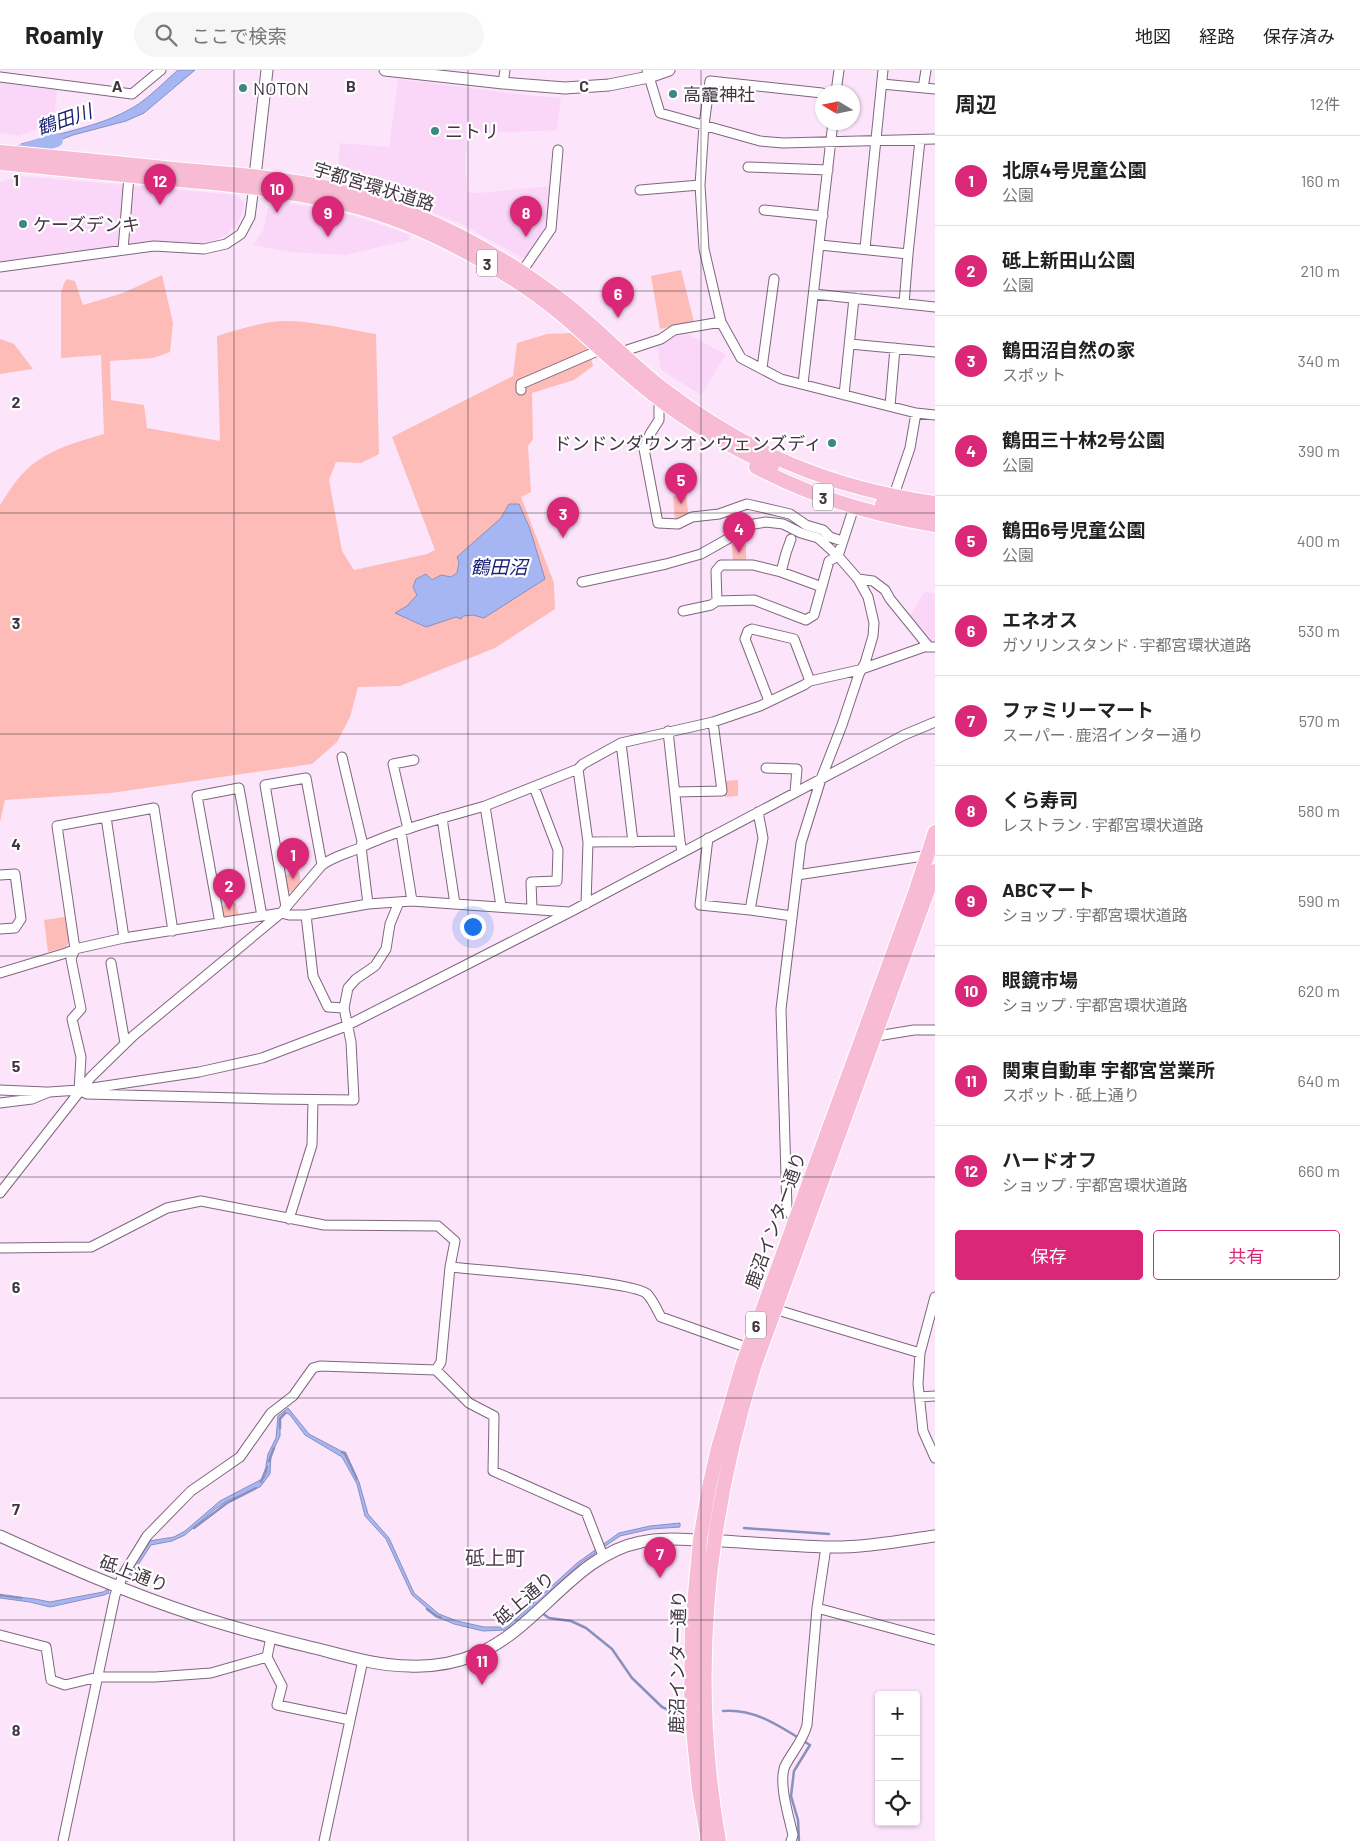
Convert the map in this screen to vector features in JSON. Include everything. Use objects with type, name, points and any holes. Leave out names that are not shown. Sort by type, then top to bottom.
[{"type":"main road","name":"宇都宮環状道路","points":[[0,152],[39,155],[255,182],[281,190],[350,205],[401,221],[482,260],[521,284],[565,316],[637,382],[685,418],[779,460],[825,478],[896,498]]},
{"type":"main road","name":"宇都宮環状道路","points":[[0,163],[130,176],[303,183],[355,196],[404,212],[487,251],[570,307],[662,387],[723,435]]},
{"type":"main road","name":"3","points":[[723,435],[735,456],[774,477],[815,494],[854,507],[909,521],[935,525]]},
{"type":"main road","name":"3","points":[[896,498],[935,495]]},
{"type":"main road","name":"3","points":[[896,498],[935,503]]},
{"type":"main road","name":"3","points":[[896,498],[935,514]]},
{"type":"main road","name":"鹿沼インター通り","points":[[719,1841],[711,1786],[705,1708],[707,1540],[703,1518],[718,1448],[868,1037],[931,854],[935,832]]},
{"type":"main road","name":"鹿沼インター通り","points":[[868,1037],[935,871]]},
{"type":"main road","name":"鹿沼インター通り","points":[[754,1350],[774,1309],[800,1224]]},
{"type":"main road","name":"鹿沼インター通り","points":[[707,1540],[692,1627],[691,1709],[699,1789],[708,1841]]},
{"type":"street","points":[[0,77],[132,94],[161,70]]},
{"type":"street","points":[[0,267],[154,246],[204,249],[226,244],[241,234],[250,217],[267,70]]},
{"type":"street","points":[[385,70],[565,88],[609,85],[648,73],[669,70]]},
{"type":"street","points":[[503,83],[505,70]]},
{"type":"street","points":[[837,85],[838,70]]},
{"type":"street","points":[[865,248],[883,70]]},
{"type":"street","points":[[923,88],[926,70]]},
{"type":"street","points":[[648,73],[660,114],[760,141],[831,143],[935,139]]},
{"type":"street","points":[[815,92],[710,81],[704,125],[700,185],[704,249],[721,322],[741,358],[781,379],[916,413],[935,415]]},
{"type":"street","points":[[882,84],[935,89]]},
{"type":"street","points":[[802,384],[832,130]]},
{"type":"street","points":[[904,304],[920,140]]},
{"type":"street","points":[[521,273],[551,228],[558,150]]},
{"type":"street","points":[[748,167],[828,170]]},
{"type":"street","points":[[123,250],[130,176]]},
{"type":"street","points":[[640,190],[700,185]]},
{"type":"street","points":[[764,210],[823,216]]},
{"type":"street","points":[[820,244],[908,254]]},
{"type":"street","points":[[762,368],[774,279]]},
{"type":"street","points":[[814,294],[935,307]]},
{"type":"street","points":[[844,395],[854,298]]},
{"type":"street","points":[[621,352],[661,339],[674,330],[721,322]]},
{"type":"street","points":[[850,344],[935,352]]},
{"type":"street","points":[[890,406],[895,348]]},
{"type":"street","points":[[521,390],[521,384],[602,350]]},
{"type":"street","points":[[659,399],[659,420],[650,434],[644,449],[658,522],[678,524],[692,517],[719,514],[747,504],[790,514],[806,525],[823,530],[830,537],[842,541]]},
{"type":"street","points":[[896,498],[910,448],[916,413]]},
{"type":"street","points":[[683,610],[711,605],[717,601],[754,600],[806,620],[814,615],[829,561],[838,556],[854,507]]},
{"type":"street","points":[[582,582],[666,564],[701,554],[754,524],[766,522],[783,524],[801,534],[818,538],[838,556],[858,579],[868,597],[874,622],[872,636],[821,779],[801,843],[781,1009],[786,1208],[800,1224]]},
{"type":"street","points":[[781,572],[791,539]]},
{"type":"street","points":[[717,601],[716,571],[721,566],[753,565],[781,572],[822,587]]},
{"type":"street","points":[[858,579],[873,581],[885,590],[890,599],[932,647]]},
{"type":"street","points":[[769,701],[745,639],[748,631],[752,629],[794,639],[810,680]]},
{"type":"street","points":[[0,1193],[79,1090],[125,1044],[284,910],[322,865],[339,855],[404,830],[485,806],[578,770],[583,764],[621,743],[713,722],[760,706],[804,685],[810,680],[862,668],[924,647],[932,647]]},
{"type":"street","points":[[675,792],[722,791],[713,722]]},
{"type":"street","points":[[0,1090],[49,1092],[79,1090],[199,1072],[262,1058],[346,1026],[586,904],[904,735],[935,722]]},
{"type":"street","points":[[668,731],[682,852]]},
{"type":"street","points":[[621,743],[633,842]]},
{"type":"street","points":[[342,756],[362,841],[361,847],[368,904]]},
{"type":"street","points":[[412,901],[404,830],[393,764],[414,760]]},
{"type":"street","points":[[766,768],[797,769],[796,792]]},
{"type":"street","points":[[578,770],[588,842],[586,904]]},
{"type":"street","points":[[322,865],[306,778],[265,785],[284,910],[289,915],[306,915],[368,904],[412,901],[570,912]]},
{"type":"street","points":[[532,909],[532,882],[557,881],[558,850],[534,787]]},
{"type":"street","points":[[220,924],[198,796],[239,788],[262,916]]},
{"type":"street","points":[[485,806],[501,906]]},
{"type":"street","points":[[79,1090],[81,1058],[72,1019],[81,1009],[71,959],[75,949],[57,826],[154,808],[173,931]]},
{"type":"street","points":[[750,910],[763,838],[758,812]]},
{"type":"street","points":[[106,817],[124,938]]},
{"type":"street","points":[[442,818],[455,904]]},
{"type":"street","points":[[708,838],[700,905],[792,916]]},
{"type":"street","points":[[588,842],[680,840]]},
{"type":"street","points":[[797,875],[931,854]]},
{"type":"street","points":[[0,875],[15,874],[21,919],[15,928],[0,929]]},
{"type":"street","points":[[79,1090],[87,1094],[354,1100],[351,1042],[346,1026],[344,1008],[348,988],[356,979],[375,966],[386,949],[390,924],[399,902]]},
{"type":"street","points":[[0,973],[75,949],[124,938],[220,924],[284,910]]},
{"type":"street","points":[[306,915],[313,976],[328,1007],[344,1008]]},
{"type":"street","points":[[111,963],[125,1044]]},
{"type":"street","points":[[868,1037],[914,1030],[935,1030]]},
{"type":"street","points":[[0,1103],[32,1099],[49,1092]]},
{"type":"street","points":[[289,1219],[312,1145],[313,1100]]},
{"type":"street","points":[[0,1248],[90,1247],[166,1208],[200,1201],[324,1226],[438,1226],[455,1241],[450,1267],[441,1362],[436,1370]]},
{"type":"street","points":[[450,1267],[600,1282],[638,1290],[647,1294],[661,1317],[754,1350]]},
{"type":"street","points":[[935,1297],[920,1353],[918,1384],[923,1431],[935,1458]]},
{"type":"street","points":[[774,1309],[920,1353]]},
{"type":"street","points":[[63,1841],[117,1586],[147,1536],[191,1491],[240,1457],[271,1413],[293,1396],[313,1368],[320,1366],[436,1370],[469,1403],[494,1416],[493,1471],[586,1512],[603,1556]]},
{"type":"street","points":[[919,1397],[935,1396]]},
{"type":"street","name":"砥上通り","points":[[0,1536],[117,1586],[194,1615],[363,1660],[399,1666],[424,1666],[458,1660],[479,1653],[514,1632],[584,1569],[603,1556],[626,1545],[656,1540],[707,1540],[826,1547],[872,1545],[935,1536]]},
{"type":"street","points":[[791,1841],[793,1835],[784,1798],[784,1769],[804,1738],[807,1725],[826,1547]]},
{"type":"street","points":[[818,1608],[935,1640]]},
{"type":"street","points":[[0,1635],[46,1648],[52,1680],[65,1685],[98,1677],[155,1677],[211,1673],[267,1657]]},
{"type":"street","points":[[271,1637],[267,1657],[282,1686],[277,1705],[350,1720]]},
{"type":"street","points":[[324,1841],[363,1660]]},
{"type":"shaded area","name":"ニトリ","points":[[398,79],[561,98],[557,130],[490,133],[468,131],[465,161],[467,192],[477,193],[552,186],[549,225],[527,257],[522,258],[463,225],[398,199],[337,178],[340,143],[389,147]]},
{"type":"shaded area","points":[[0,81],[58,88],[53,123],[19,136],[0,133]]},
{"type":"shaded area","points":[[21,176],[237,195],[244,203],[242,214],[236,226],[226,235],[206,245],[0,263],[0,182]]},
{"type":"shaded area","points":[[269,201],[314,207],[355,216],[410,235],[409,240],[346,255],[290,252],[253,245],[264,229]]},
{"type":"shaded area","points":[[681,270],[694,322],[660,329],[651,276]]},
{"type":"shaded area","points":[[162,275],[173,323],[170,352],[153,358],[110,361],[111,400],[144,405],[147,428],[220,441],[217,336],[256,325],[280,321],[316,323],[376,334],[379,454],[361,463],[336,462],[329,480],[342,551],[354,570],[427,554],[435,550],[392,437],[513,376],[517,343],[547,334],[572,333],[587,342],[593,366],[574,380],[532,393],[533,439],[528,446],[531,492],[521,497],[554,583],[555,609],[495,648],[400,686],[358,687],[350,717],[337,742],[312,764],[111,793],[5,800],[0,822],[0,505],[15,482],[26,470],[46,455],[80,441],[104,434],[101,355],[61,358],[61,293],[67,279],[75,281],[83,305],[123,293]]},
{"type":"shaded area","points":[[683,331],[726,355],[701,395],[661,370],[657,345],[675,332]]},
{"type":"shaded area","points":[[0,339],[14,344],[33,369],[0,374]]},
{"type":"shaded area","points":[[686,495],[688,512],[686,516],[675,521],[673,496]]},
{"type":"shaded area","points":[[746,537],[746,562],[733,562],[732,544]]},
{"type":"shaded area","points":[[925,591],[935,594],[935,642],[926,641],[908,618]]},
{"type":"shaded area","points":[[738,780],[738,796],[725,797],[725,781]]},
{"type":"shaded area","points":[[299,872],[301,883],[293,893],[288,891],[285,875]]},
{"type":"shaded area","points":[[236,903],[239,916],[225,918],[222,915],[220,906]]},
{"type":"shaded area","points":[[65,917],[69,942],[66,947],[48,952],[44,920]]},
{"type":"water","points":[[178,70],[195,70],[144,113],[126,121],[73,135],[44,146],[21,144],[79,129],[122,114],[146,99]]},
{"type":"water","name":"鶴田沼","points":[[509,504],[519,504],[530,529],[545,579],[484,618],[473,615],[463,616],[461,619],[456,617],[426,627],[395,613],[407,606],[417,595],[413,587],[416,579],[426,574],[432,580],[441,575],[451,577],[457,573],[459,562],[457,557],[501,518]]},
{"type":"water","points":[[288,1408],[309,1434],[343,1452],[359,1482],[368,1514],[389,1538],[414,1593],[439,1614],[457,1621],[484,1627],[507,1627],[577,1563],[619,1533],[650,1526],[680,1523],[680,1527],[651,1529],[620,1536],[582,1562],[523,1617],[506,1630],[483,1631],[454,1624],[436,1616],[412,1595],[386,1539],[365,1516],[357,1484],[342,1457],[305,1435],[287,1413],[280,1418],[280,1436],[271,1455],[270,1474],[260,1487],[227,1501],[185,1535],[172,1541],[151,1545],[127,1582],[125,1580],[149,1541],[174,1537],[185,1531],[220,1501],[264,1478],[267,1473],[268,1454],[276,1438],[278,1416]]},
{"type":"water","points":[[108,1589],[109,1593],[104,1595],[50,1607],[0,1598],[0,1595],[50,1602],[103,1592]]},
{"type":"waterway","name":"鶴田川","points":[[14,154],[56,140]]},
{"type":"waterway","points":[[280,1428],[280,1419],[285,1413]]},
{"type":"waterway","points":[[269,1461],[274,1448]]},
{"type":"waterway","points":[[342,1452],[345,1453],[357,1479]]},
{"type":"waterway","points":[[261,1482],[267,1467]]},
{"type":"waterway","points":[[194,1528],[227,1503],[256,1488]]},
{"type":"waterway","points":[[744,1528],[829,1534]]},
{"type":"waterway","points":[[0,1595],[21,1598]]},
{"type":"waterway","points":[[427,1609],[441,1618]]},
{"type":"waterway","points":[[542,1613],[549,1618],[571,1621],[586,1628],[612,1649],[632,1678],[662,1707],[677,1714]]},
{"type":"waterway","points":[[723,1711],[735,1711],[758,1716],[810,1745],[794,1771],[791,1796],[798,1820],[799,1841]]},
{"type":"place","name":"NOTON","points":[[243,88]]},
{"type":"place","name":"高靇神社","points":[[673,94]]},
{"type":"place","name":"ニトリ","points":[[435,131]]},
{"type":"place","name":"ハードオフ","points":[[160,205]]},
{"type":"place","name":"眼鏡市場","points":[[277,213]]},
{"type":"place","name":"ケーズデンキ","points":[[23,224]]},
{"type":"place","name":"ABCマート","points":[[328,237]]},
{"type":"place","name":"くら寿司","points":[[526,237]]},
{"type":"place","name":"エネオス","points":[[618,318]]},
{"type":"place","name":"ドンドンダウンオンウェンズディ","points":[[832,443]]},
{"type":"place","name":"鶴田6号児童公園","points":[[681,504]]},
{"type":"place","name":"鶴田沼自然の家","points":[[563,538]]},
{"type":"place","name":"鶴田三十林2号公園","points":[[739,553]]},
{"type":"place","name":"北原4号児童公園","points":[[293,879]]},
{"type":"place","name":"砥上新田山公園","points":[[229,910]]},
{"type":"place","name":"ファミリーマート","points":[[660,1578]]},
{"type":"place","name":"関東自動車 宇都宮営業所","points":[[482,1685]]},
{"type":"district","name":"砥上町","points":[[495,1557]]}]
